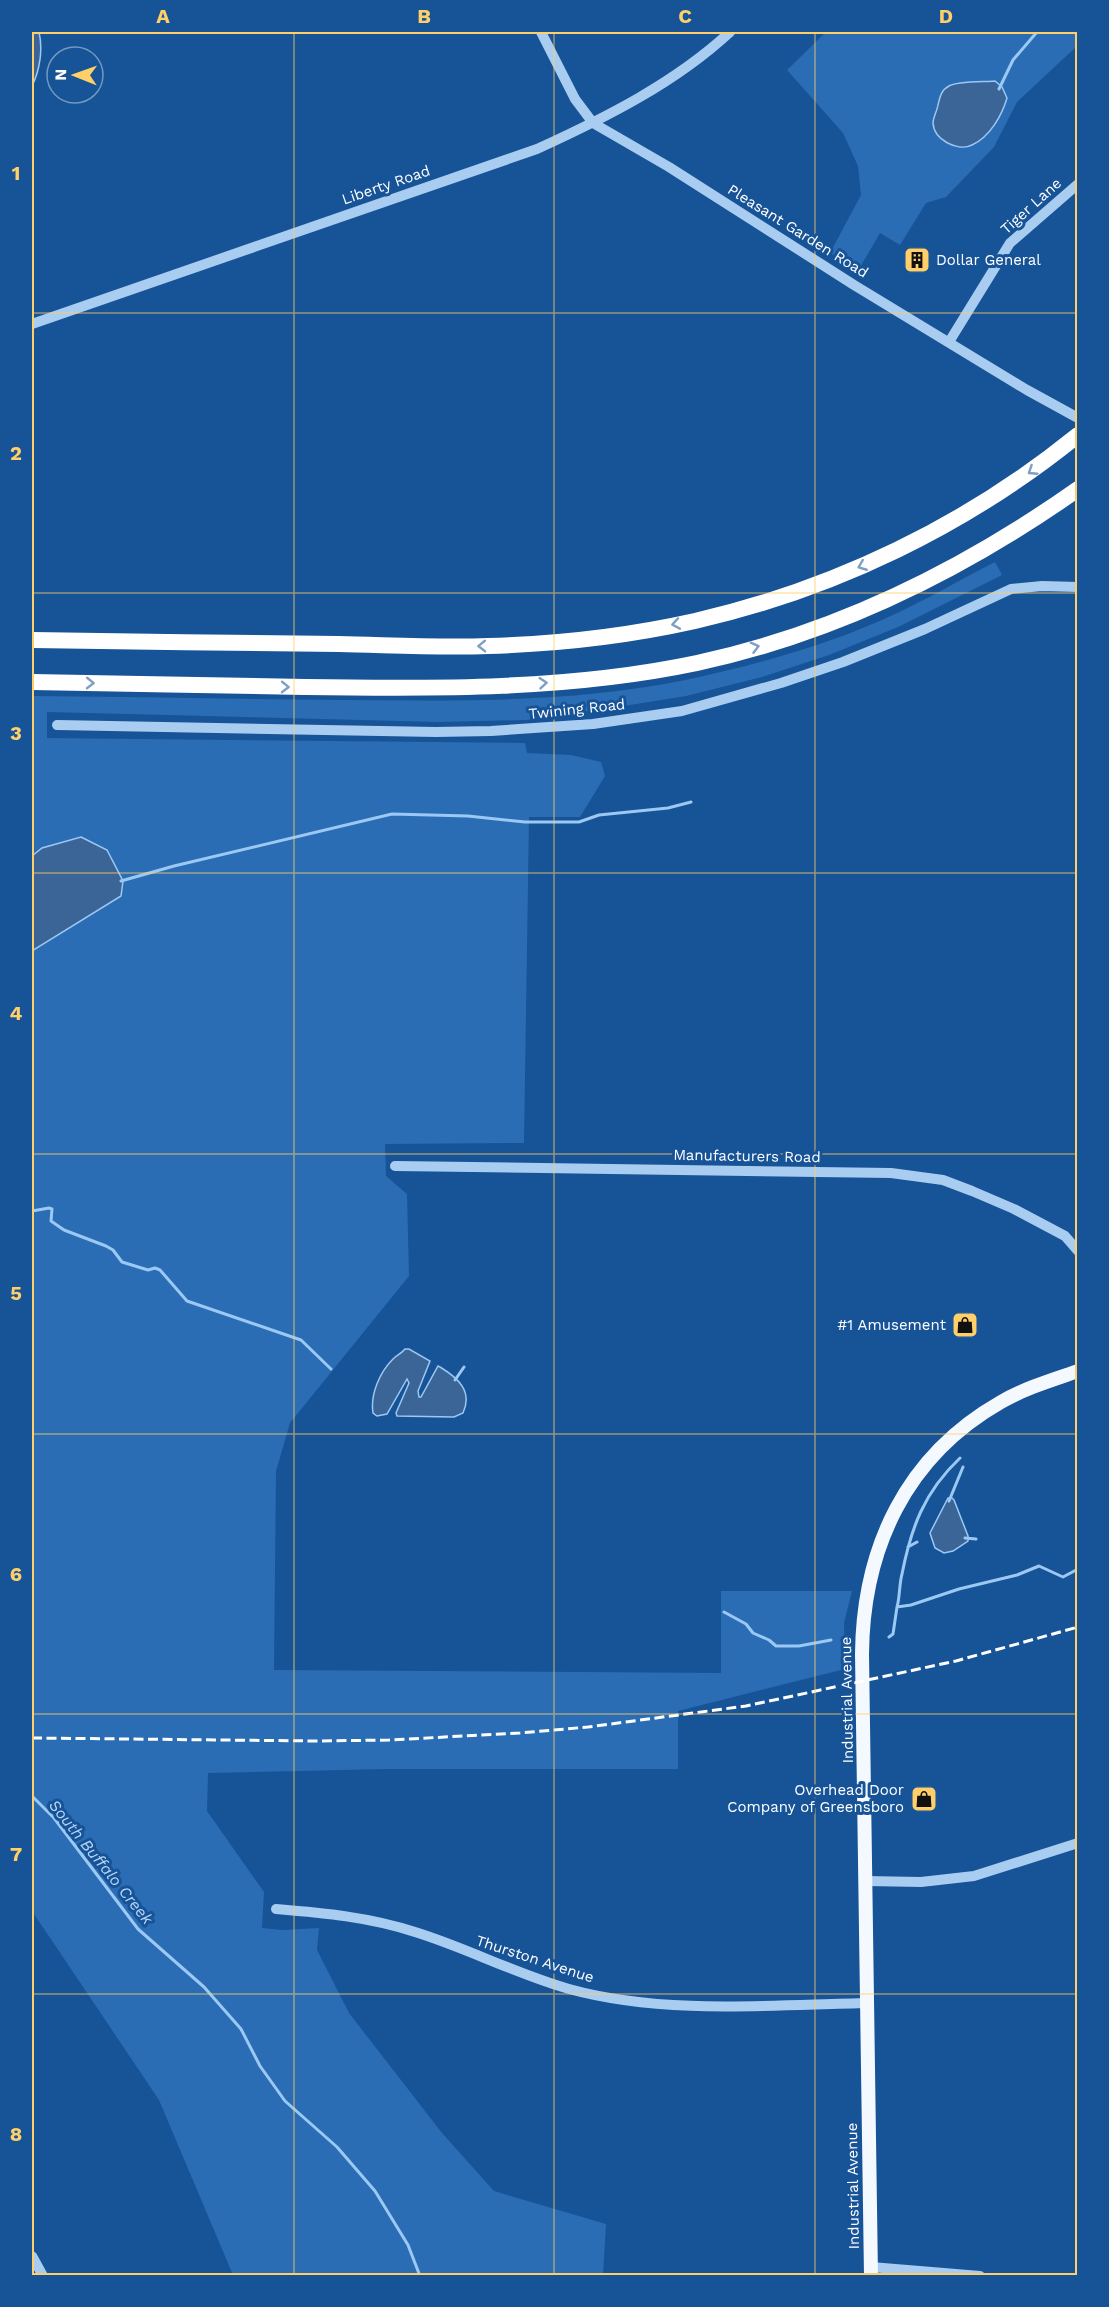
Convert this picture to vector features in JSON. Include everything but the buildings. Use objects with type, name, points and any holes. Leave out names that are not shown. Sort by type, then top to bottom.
[{"type":"highway","points":[[32,640],[487,646],[586,638],[695,621],[813,585],[884,557],[952,522],[1041,465],[1077,435]]},
{"type":"highway","points":[[32,682],[422,689],[590,679],[698,663],[812,630],[874,606],[957,565],[1077,489]]},
{"type":"main road","name":"Industrial Avenue","points":[[871,2271],[863,1619],[870,1576],[885,1530],[919,1473],[949,1440],[970,1422],[1001,1402],[1025,1390],[1077,1371]]},
{"type":"street","name":"Pleasant Garden Road","points":[[541,32],[575,99],[593,123],[669,167],[854,285],[1077,418]]},
{"type":"street","name":"Liberty Road","points":[[32,324],[537,149],[593,123],[678,72],[730,32]]},
{"type":"street","name":"Tiger Lane","points":[[949,342],[1010,243],[1077,184]]},
{"type":"street","name":"Twining Road","points":[[57,725],[436,732],[491,731],[604,722],[682,711],[781,683],[843,662],[914,633],[1011,589],[1042,586],[1077,587]]},
{"type":"street","name":"Manufacturers Road","points":[[395,1166],[891,1173],[943,1180],[972,1191],[1014,1209],[1065,1236],[1077,1251]]},
{"type":"street","points":[[866,1881],[921,1882],[974,1876],[1077,1844]]},
{"type":"street","name":"Thurston Avenue","points":[[276,1909],[368,1918],[416,1932],[568,1989],[625,2001],[684,2006],[868,2003]]},
{"type":"street","points":[[32,2256],[43,2276]]},
{"type":"street","points":[[871,2271],[980,2276]]},
{"type":"shaded area","points":[[32,32],[39,32],[41,52],[32,86]]},
{"type":"shaded area","points":[[826,32],[1077,32],[1077,46],[1017,102],[994,147],[946,197],[926,203],[900,245],[880,233],[859,269],[830,253],[861,195],[858,166],[843,133],[787,70]]},
{"type":"shaded area","points":[[995,81],[1002,87],[1007,98],[990,131],[966,147],[954,146],[942,139],[934,129],[933,123],[944,90],[958,83]]},
{"type":"shaded area","points":[[995,562],[1002,575],[898,627],[829,655],[762,677],[686,696],[624,706],[526,720],[438,722],[47,712],[47,738],[525,743],[527,753],[571,755],[601,762],[605,776],[580,817],[529,817],[524,1143],[385,1144],[386,1176],[407,1194],[409,1276],[290,1423],[276,1471],[274,1670],[721,1673],[721,1591],[852,1591],[844,1623],[845,1669],[678,1711],[678,1769],[387,1769],[208,1773],[207,1811],[264,1892],[262,1928],[282,1930],[319,1928],[317,1950],[349,2013],[442,2133],[494,2191],[606,2224],[603,2275],[233,2275],[159,2100],[32,1911],[32,951],[121,896],[42,848],[32,856],[32,696],[472,700],[558,697],[643,688],[738,668],[843,636],[906,609]]},
{"type":"shaded area","points":[[81,837],[107,850],[123,881],[121,896],[32,951],[32,856],[42,848]]},
{"type":"shaded area","points":[[405,1349],[430,1361],[418,1391],[419,1397],[438,1366],[453,1376],[462,1386],[466,1398],[463,1413],[454,1417],[397,1416],[396,1413],[409,1383],[407,1379],[387,1414],[377,1416],[373,1413],[373,1398],[380,1377],[388,1364]]},
{"type":"shaded area","points":[[948,1498],[954,1500],[968,1541],[953,1551],[944,1553],[935,1548],[930,1533]]},
{"type":"waterway","points":[[999,89],[1013,60],[1037,32]]},
{"type":"waterway","points":[[121,881],[174,866],[392,814],[468,816],[525,822],[579,822],[599,815],[668,808],[691,802]]},
{"type":"waterway","points":[[32,1211],[52,1209],[51,1221],[64,1230],[106,1246],[113,1250],[122,1262],[148,1270],[155,1268],[160,1270],[187,1301],[301,1340],[331,1369]]},
{"type":"waterway","points":[[455,1380],[464,1367]]},
{"type":"waterway","points":[[897,1607],[901,1578],[915,1526],[937,1484],[960,1458]]},
{"type":"waterway","points":[[949,1501],[963,1467]]},
{"type":"waterway","points":[[965,1538],[976,1539]]},
{"type":"waterway","points":[[908,1547],[917,1542]]},
{"type":"waterway","points":[[889,1637],[893,1634],[897,1607],[1017,1575],[1039,1566],[1063,1577],[1078,1569]]},
{"type":"waterway","points":[[724,1612],[746,1624],[753,1633],[776,1646],[799,1646],[831,1640]]},
{"type":"waterway","name":"South Buffalo Creek","points":[[32,1796],[54,1818],[138,1929],[204,1987],[241,2029],[260,2066],[285,2101],[337,2147],[375,2191],[408,2245],[420,2276]]},
{"type":"railway","points":[[32,1738],[389,1740],[588,1727],[746,1706],[956,1661],[1078,1627]]},
{"type":"place","name":"Dollar General","points":[[917,260]]},
{"type":"place","name":"#1 Amusement","points":[[965,1325]]},
{"type":"place","name":"Overhead Door Company of Greensboro","points":[[924,1799]]}]
